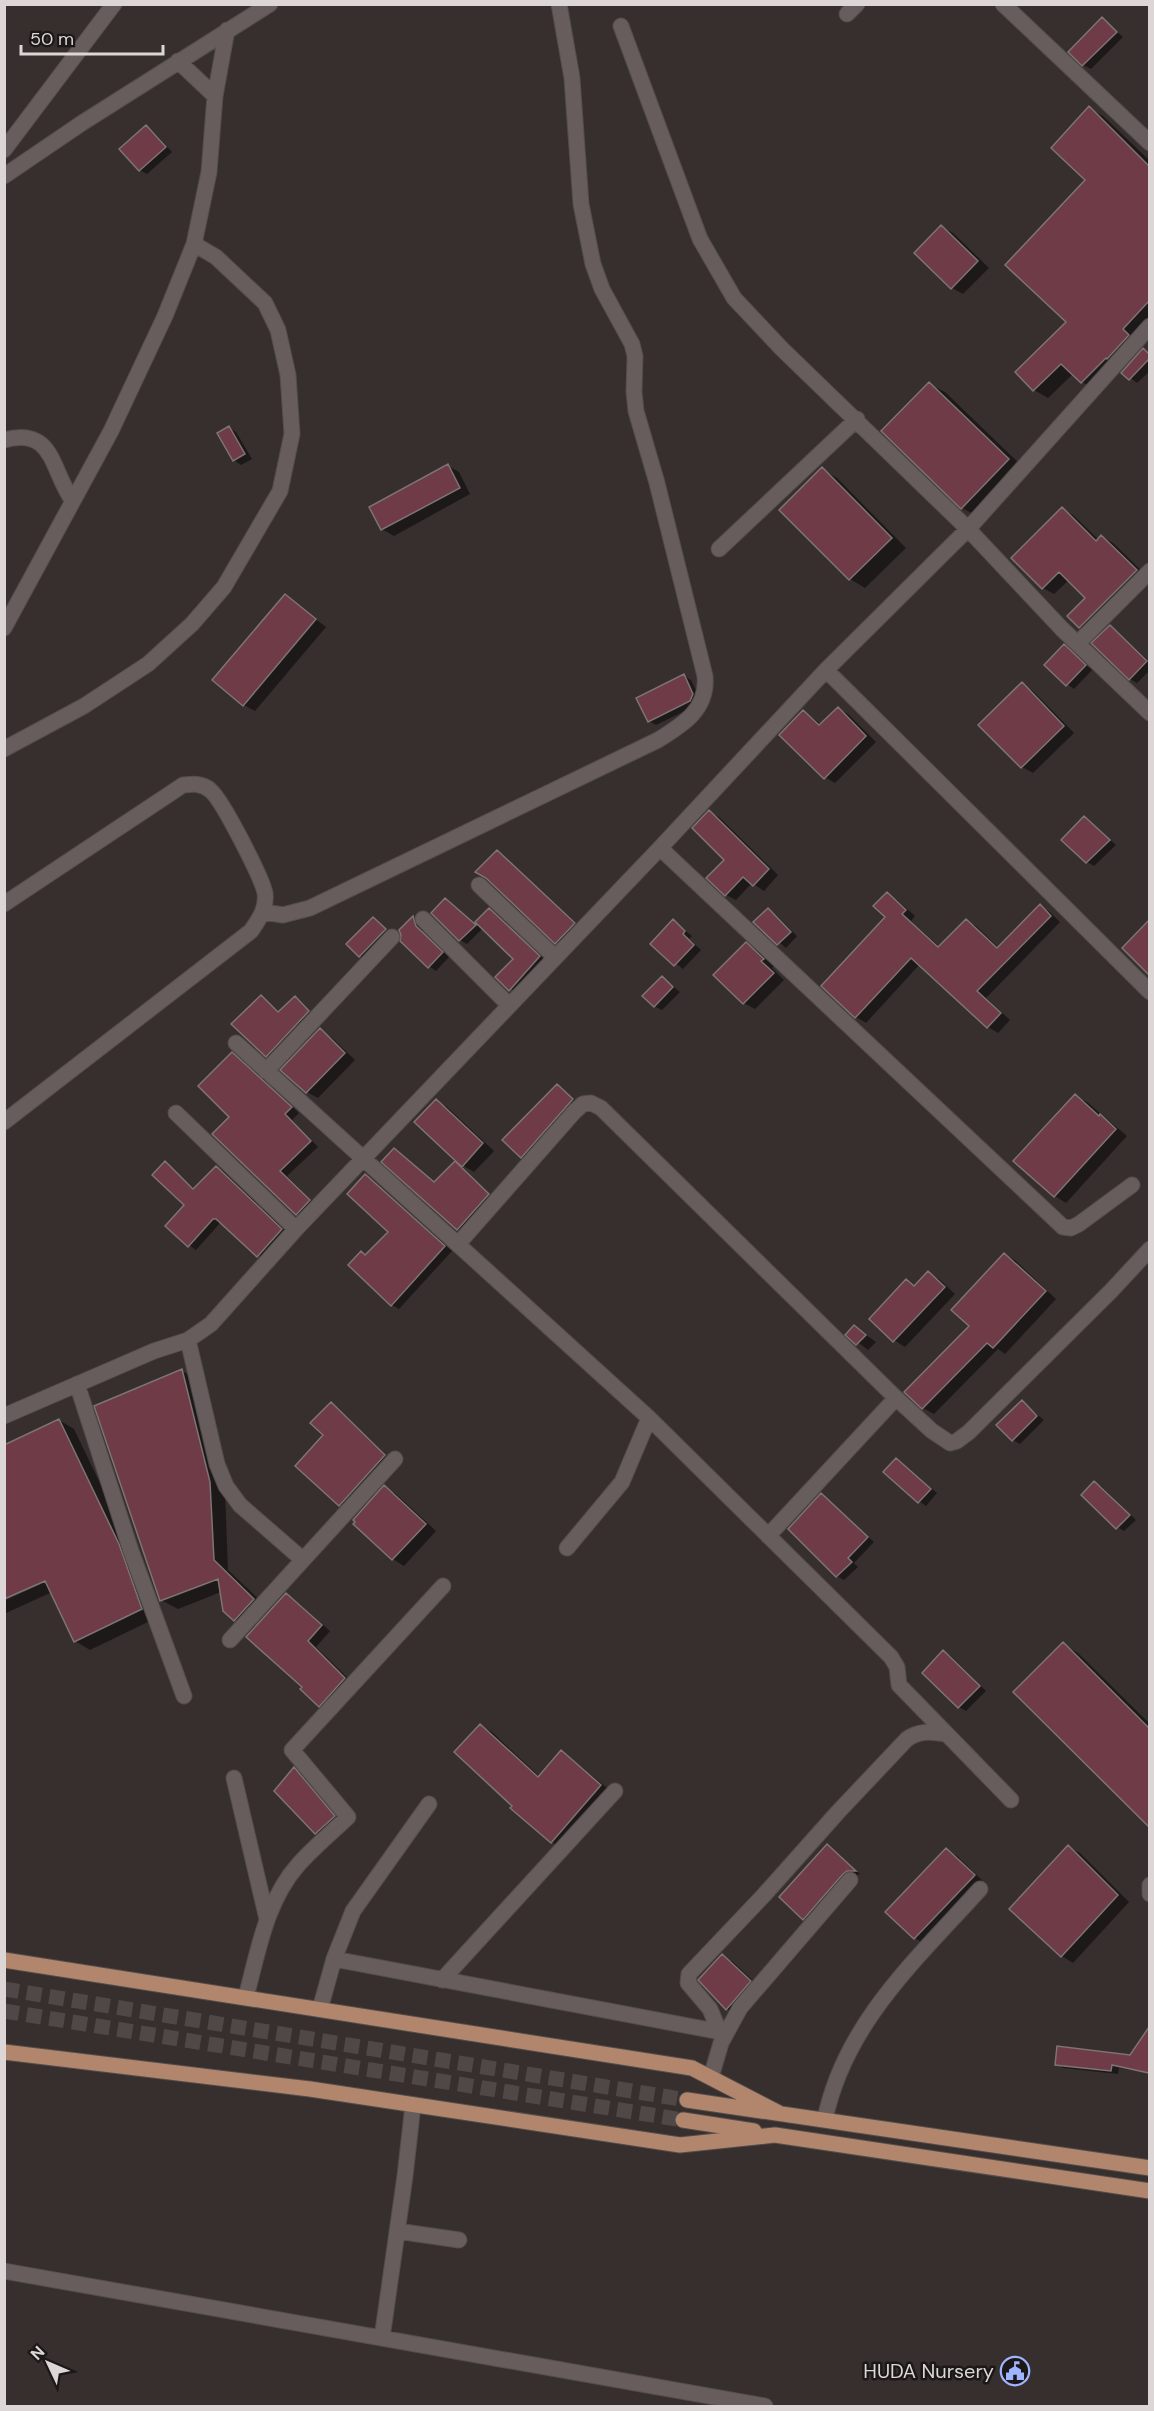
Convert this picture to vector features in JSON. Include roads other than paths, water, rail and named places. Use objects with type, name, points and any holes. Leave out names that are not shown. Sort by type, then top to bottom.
[{"type":"main road","points":[[4,1960],[692,2068],[779,2113]]},
{"type":"main road","points":[[4,2052],[310,2089],[680,2145],[775,2135]]},
{"type":"main road","points":[[687,2100],[1149,2168]]},
{"type":"main road","points":[[683,2120],[1149,2191]]},
{"type":"street","points":[[4,150],[114,4]]},
{"type":"street","points":[[4,176],[270,4]]},
{"type":"street","points":[[264,912],[283,915],[310,908],[658,740],[691,718],[699,709],[706,688],[705,676],[657,483],[636,411],[635,356],[632,344],[602,289],[593,264],[581,204],[572,78],[559,4]]},
{"type":"street","points":[[1003,4],[1149,143]]},
{"type":"street","points":[[621,26],[700,239],[734,298],[781,348],[857,419],[968,529],[1062,628],[1149,712]]},
{"type":"street","points":[[4,628],[111,431],[165,316],[194,244],[209,172],[215,96],[227,30]]},
{"type":"street","points":[[178,62],[215,96]]},
{"type":"street","points":[[4,749],[84,706],[148,664],[192,624],[224,587],[280,490],[292,434],[288,375],[278,330],[265,303],[216,257],[194,244]]},
{"type":"street","points":[[4,1416],[154,1351],[188,1340],[211,1324],[296,1229],[660,848],[826,670],[968,529],[1149,326]]},
{"type":"street","points":[[719,549],[857,419]]},
{"type":"street","points":[[4,440],[27,437],[41,444],[50,454],[73,501]]},
{"type":"street","points":[[1078,643],[1149,571]]},
{"type":"street","points":[[826,670],[1149,992]]},
{"type":"street","points":[[4,904],[183,785],[198,784],[211,790],[224,809],[259,877],[265,894],[264,912],[251,931],[4,1122]]},
{"type":"street","points":[[660,848],[1063,1227],[1071,1228],[1080,1224],[1132,1185]]},
{"type":"street","points":[[479,885],[555,957]]},
{"type":"street","points":[[423,919],[509,1005]]},
{"type":"street","points":[[266,1071],[392,937]]},
{"type":"street","points":[[236,1043],[649,1418],[891,1657],[897,1667],[899,1685],[1011,1800]]},
{"type":"street","points":[[458,1244],[575,1111],[583,1104],[591,1103],[601,1108],[896,1398],[943,1440],[950,1443],[969,1432],[1111,1291],[1149,1249]]},
{"type":"street","points":[[176,1113],[296,1229]]},
{"type":"street","points":[[188,1340],[217,1464],[226,1486],[240,1505],[302,1559]]},
{"type":"street","points":[[78,1384],[131,1551],[184,1696]]},
{"type":"street","points":[[768,1536],[896,1398]]},
{"type":"street","points":[[567,1548],[622,1482],[649,1418]]},
{"type":"street","points":[[230,1640],[395,1459]]},
{"type":"street","points":[[246,1997],[267,1919],[282,1889],[297,1866],[348,1817],[292,1750],[443,1586]]},
{"type":"street","points":[[722,2032],[710,2009],[688,1983],[689,1974],[907,1739],[917,1732],[946,1734]]},
{"type":"street","points":[[234,1778],[267,1919]]},
{"type":"street","points":[[442,1980],[615,1791]]},
{"type":"street","points":[[320,2009],[334,1959],[353,1911],[429,1804]]},
{"type":"street","points":[[711,2077],[722,2032],[850,1880]]},
{"type":"street","points":[[1149,1885],[1149,1894]]},
{"type":"street","points":[[825,2119],[832,2090],[850,2046],[867,2020],[890,1989],[980,1889]]},
{"type":"street","points":[[334,1959],[722,2032]]},
{"type":"street","points":[[382,2338],[412,2105]]},
{"type":"street","points":[[397,2231],[459,2240]]},
{"type":"street","points":[[4,2271],[765,2406]]},
{"type":"tunnel","points":[[4,1989],[687,2100]]},
{"type":"tunnel","points":[[4,2011],[683,2120]]},
{"type":"place","name":"HUDA Nursery","points":[[1015,2371]]}]
